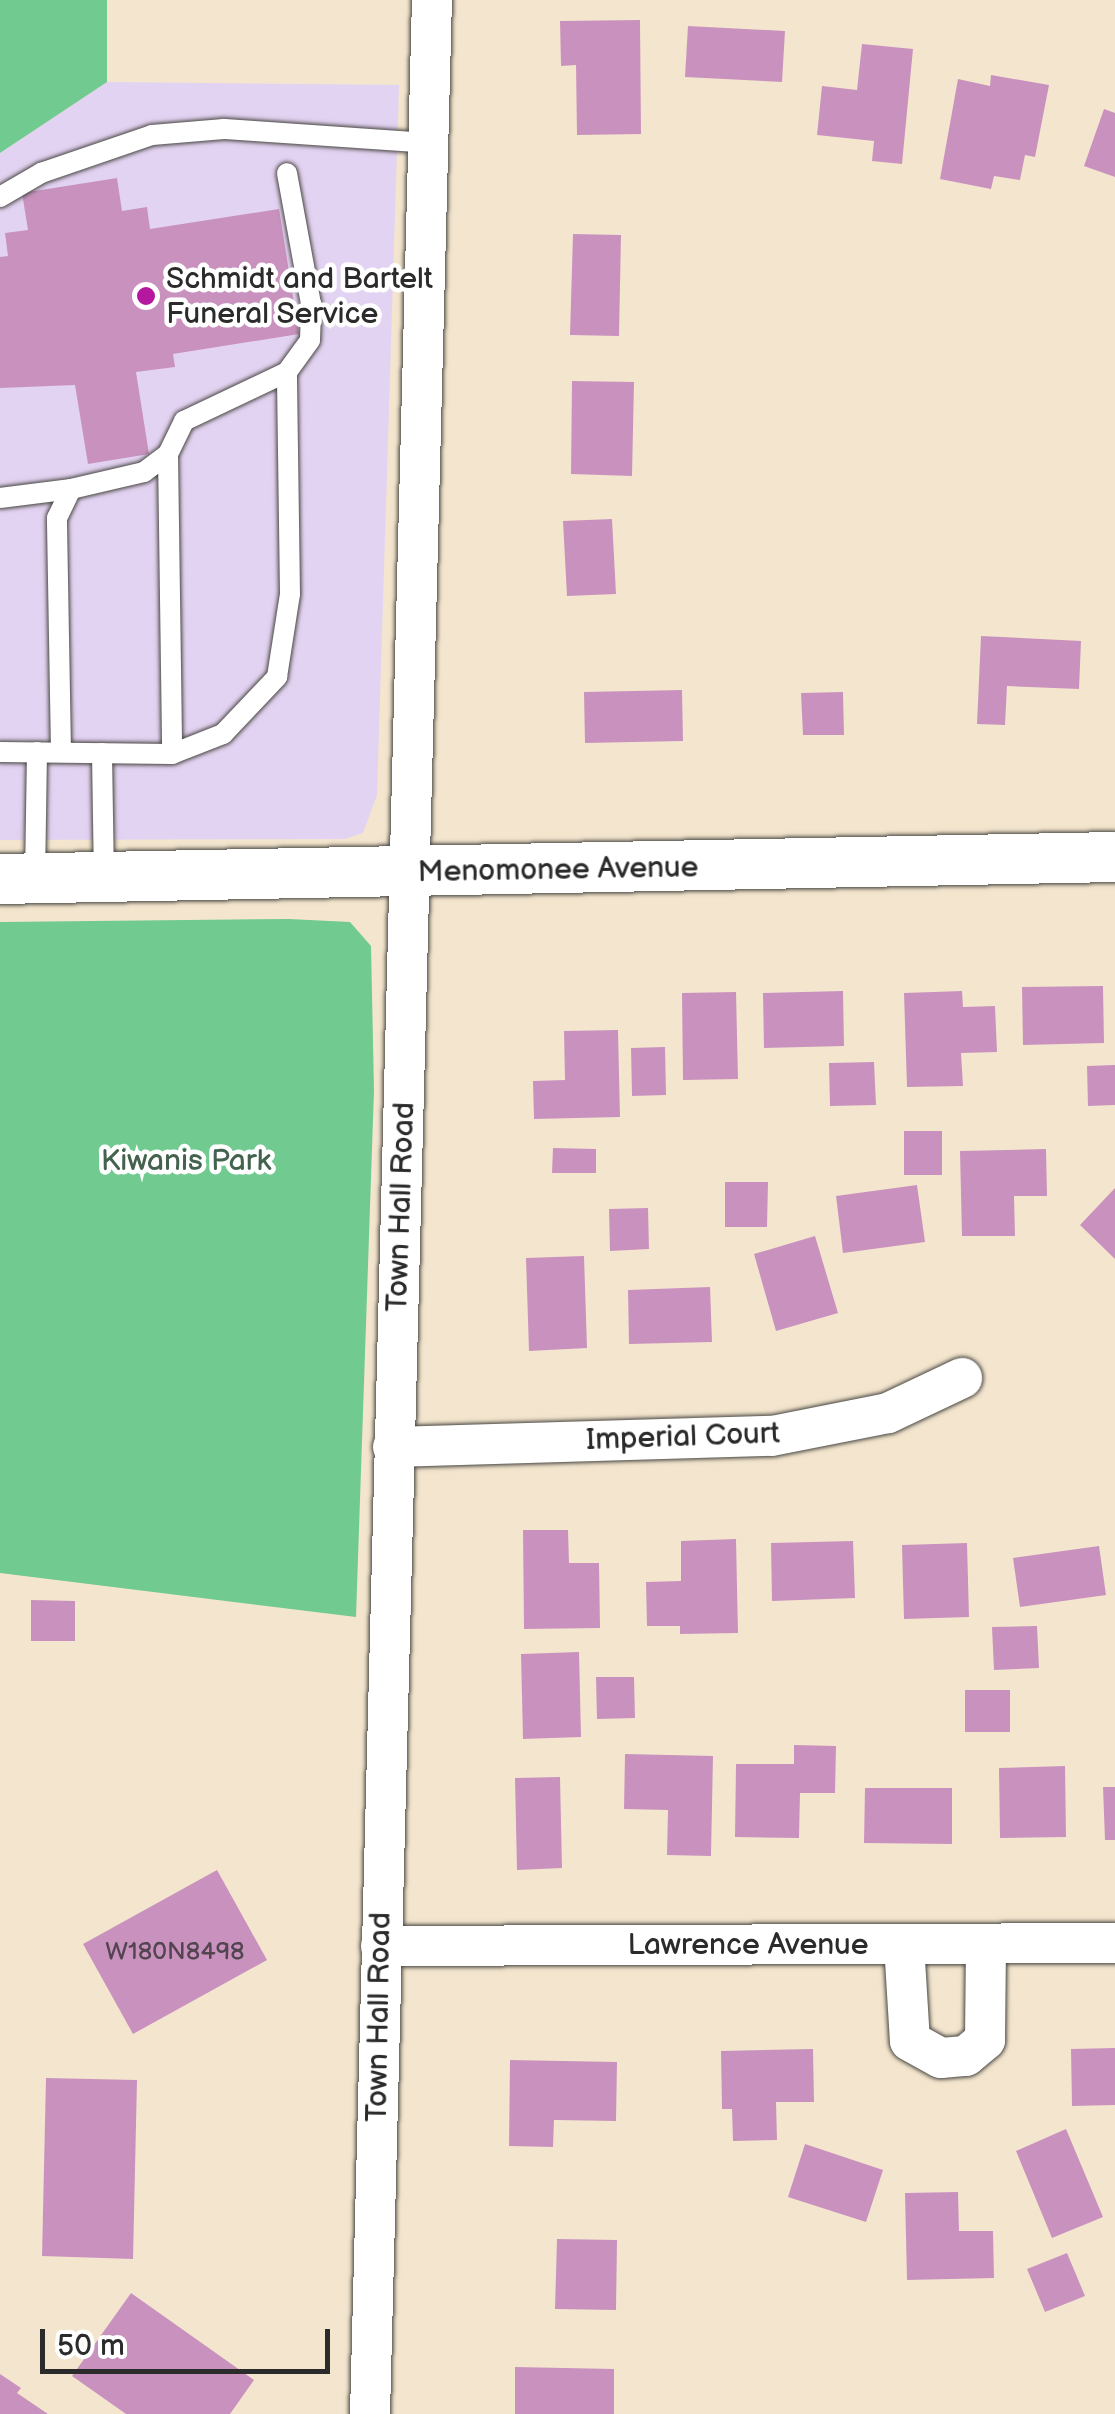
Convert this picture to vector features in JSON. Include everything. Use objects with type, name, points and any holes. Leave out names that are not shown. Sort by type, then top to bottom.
[{"type":"street","name":"Town Hall Road","points":[[370,2414],[393,1446],[413,874],[432,0]]},
{"type":"street","name":"Menomonee Avenue","points":[[17,879],[1115,857]]},
{"type":"street","name":"Imperial Court","points":[[393,1446],[772,1436],[888,1413],[962,1378]]},
{"type":"street","name":"Lawrence Avenue","points":[[381,1946],[1115,1943]]},
{"type":"street","points":[[904,1944],[910,2041],[942,2058],[966,2056],[985,2040],[986,1944]]},
{"type":"lane","points":[[0,197],[42,173],[152,134],[224,129],[429,143]]},
{"type":"lane","points":[[172,754],[168,454],[184,421],[287,372],[310,340],[312,304],[287,173]]},
{"type":"lane","points":[[0,752],[172,754],[223,734],[278,677],[290,594],[287,372]]},
{"type":"lane","points":[[0,498],[71,489],[144,472],[168,454]]},
{"type":"lane","points":[[61,752],[57,518],[71,489]]},
{"type":"lane","points":[[17,879],[37,752]]},
{"type":"lane","points":[[102,754],[104,878]]},
{"type":"shaded area","points":[[107,82],[399,85],[377,795],[363,833],[345,839],[0,840],[0,153]]},
{"type":"green space","points":[[0,0],[107,0],[107,82],[0,153]]},
{"type":"green space","name":"Kiwanis Park","points":[[0,922],[350,922],[371,946],[374,1090],[356,1617],[0,1573]]},
{"type":"building","points":[[640,20],[641,134],[577,135],[576,65],[561,66],[560,21]]},
{"type":"building","points":[[688,26],[785,31],[782,82],[685,77]]},
{"type":"building","points":[[862,44],[913,49],[902,164],[872,161],[874,141],[817,135],[822,86],[857,90]]},
{"type":"building","points":[[991,75],[1049,85],[1035,157],[1025,155],[1020,180],[994,176],[991,189],[940,179],[958,79],[990,86]]},
{"type":"building","points":[[1104,109],[1115,113],[1115,177],[1084,166]]},
{"type":"building","name":"Schmidt and Bartelt Funeral Service","points":[[117,178],[122,211],[147,207],[150,229],[279,209],[299,334],[173,354],[175,367],[136,372],[149,454],[88,464],[75,385],[0,388],[0,257],[8,256],[5,233],[28,230],[22,193]]},
{"type":"building","points":[[573,234],[621,235],[619,336],[570,335]]},
{"type":"building","points":[[572,381],[634,382],[632,476],[571,474]]},
{"type":"building","points":[[612,519],[616,594],[567,596],[563,521]]},
{"type":"building","points":[[981,636],[1081,641],[1079,689],[1007,686],[1005,725],[977,724]]},
{"type":"building","points":[[682,690],[683,741],[585,743],[584,692]]},
{"type":"building","points":[[843,692],[844,735],[803,735],[801,693]]},
{"type":"building","points":[[1103,986],[1104,1043],[1023,1045],[1022,987]]},
{"type":"building","points":[[843,991],[844,1046],[764,1048],[763,993]]},
{"type":"building","points":[[962,991],[963,1007],[995,1006],[997,1052],[961,1053],[963,1086],[907,1087],[904,993]]},
{"type":"building","points":[[736,992],[738,1079],[683,1080],[682,993]]},
{"type":"building","points":[[618,1030],[620,1117],[534,1119],[533,1081],[565,1080],[564,1031]]},
{"type":"building","points":[[665,1047],[666,1095],[632,1096],[631,1048]]},
{"type":"building","points":[[874,1062],[876,1105],[830,1106],[829,1063]]},
{"type":"building","points":[[1115,1065],[1115,1105],[1088,1106],[1087,1066]]},
{"type":"building","points":[[904,1131],[942,1131],[942,1175],[904,1175]]},
{"type":"building","points":[[553,1148],[596,1149],[596,1173],[552,1173]]},
{"type":"building","points":[[1046,1149],[1047,1196],[1014,1196],[1015,1236],[962,1236],[960,1151]]},
{"type":"building","points":[[725,1182],[768,1182],[767,1227],[725,1227]]},
{"type":"building","points":[[917,1185],[925,1242],[843,1253],[836,1196]]},
{"type":"building","points":[[1115,1188],[1115,1259],[1080,1225]]},
{"type":"building","points":[[648,1208],[649,1249],[610,1251],[609,1209]]},
{"type":"building","points":[[815,1236],[838,1313],[776,1331],[754,1254]]},
{"type":"building","points":[[584,1256],[587,1348],[529,1351],[526,1258]]},
{"type":"building","points":[[710,1287],[712,1342],[629,1344],[628,1290]]},
{"type":"building","points":[[523,1530],[568,1530],[569,1563],[599,1563],[600,1628],[524,1629]]},
{"type":"building","points":[[736,1539],[738,1633],[680,1634],[680,1626],[647,1626],[646,1582],[681,1581],[681,1541]]},
{"type":"building","points":[[853,1541],[855,1598],[772,1601],[771,1543]]},
{"type":"building","points":[[967,1543],[969,1617],[904,1619],[902,1545]]},
{"type":"building","points":[[1099,1546],[1106,1595],[1020,1607],[1013,1558]]},
{"type":"building","points":[[31,1600],[75,1601],[75,1641],[31,1641]]},
{"type":"building","points":[[1037,1626],[1039,1668],[994,1670],[992,1627]]},
{"type":"building","points":[[579,1652],[581,1737],[523,1739],[521,1654]]},
{"type":"building","points":[[596,1677],[634,1677],[635,1718],[597,1719]]},
{"type":"building","points":[[965,1690],[1010,1690],[1010,1732],[965,1732]]},
{"type":"building","points":[[794,1745],[836,1746],[835,1793],[800,1793],[799,1838],[735,1837],[736,1764],[794,1764]]},
{"type":"building","points":[[625,1754],[713,1756],[711,1856],[667,1855],[668,1810],[624,1809]]},
{"type":"building","points":[[1065,1766],[1066,1837],[1000,1838],[999,1768]]},
{"type":"building","points":[[560,1777],[562,1868],[517,1870],[515,1778]]},
{"type":"building","points":[[1103,1787],[1115,1787],[1115,1840],[1105,1840]]},
{"type":"building","points":[[865,1788],[952,1788],[952,1844],[864,1843]]},
{"type":"building","points":[[217,1870],[267,1960],[133,2034],[83,1944]]},
{"type":"building","points":[[1115,2048],[1115,2105],[1072,2106],[1071,2049]]},
{"type":"building","points":[[813,2049],[814,2102],[776,2102],[777,2140],[733,2141],[732,2109],[722,2109],[721,2051]]},
{"type":"building","points":[[510,2060],[617,2062],[616,2121],[554,2120],[553,2147],[509,2146]]},
{"type":"building","points":[[46,2078],[137,2080],[133,2259],[42,2256]]},
{"type":"building","points":[[1066,2129],[1103,2217],[1052,2238],[1016,2151]]},
{"type":"building","points":[[805,2144],[883,2170],[866,2222],[788,2197]]},
{"type":"building","points":[[958,2192],[959,2231],[993,2231],[994,2278],[907,2280],[905,2193]]},
{"type":"building","points":[[557,2239],[617,2240],[616,2310],[555,2309]]},
{"type":"building","points":[[1067,2253],[1085,2296],[1045,2312],[1027,2269]]},
{"type":"building","points":[[131,2293],[254,2380],[230,2414],[126,2414],[72,2376]]},
{"type":"building","points":[[515,2367],[614,2369],[614,2414],[515,2414]]},
{"type":"building","points":[[0,2374],[21,2388],[17,2393],[48,2414],[0,2414]]},
{"type":"place","name":"Schmidt and Bartelt Funeral Service","points":[[146,296]]}]
